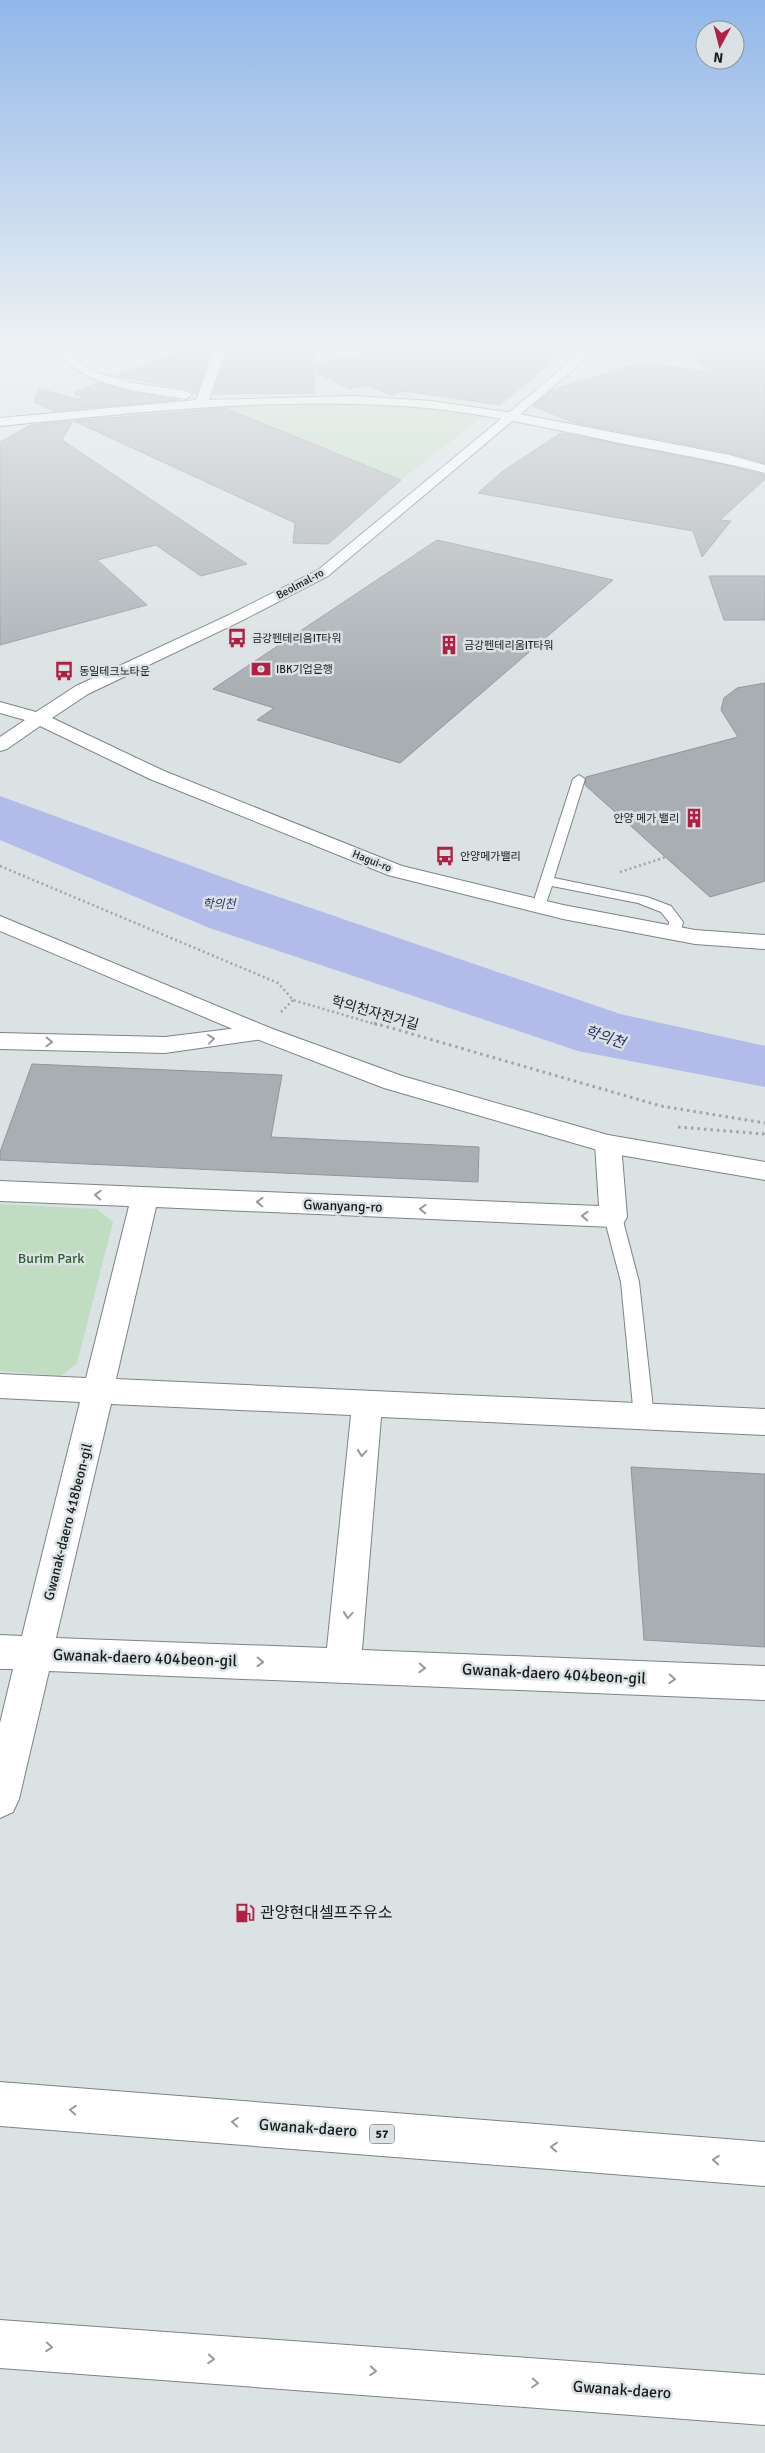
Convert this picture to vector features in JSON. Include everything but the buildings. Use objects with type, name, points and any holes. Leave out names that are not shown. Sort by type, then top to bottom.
[{"type":"street","name":"Beolmal-ro","points":[[1,744],[82,690],[235,618],[323,573],[454,462]]},
{"type":"street","points":[[743,462],[765,469]]},
{"type":"street","name":"Hagui-ro","points":[[0,707],[39,719],[158,775],[395,871],[539,906],[675,933],[696,937],[765,942]]},
{"type":"street","points":[[0,923],[262,1033],[393,1082],[608,1144],[765,1171]]},
{"type":"street","points":[[0,1041],[165,1045],[262,1033]]},
{"type":"street","points":[[608,1144],[613,1217]]},
{"type":"street","name":"Gwanyang-ro","points":[[0,1191],[613,1217]]},
{"type":"street","name":"Gwanak-daero 418beon-gil","points":[[0,1799],[145,1197]]},
{"type":"street","points":[[0,1386],[367,1405],[765,1422]]},
{"type":"street","points":[[344,1665],[367,1405]]},
{"type":"street","points":[[0,1652],[36,1654]]},
{"type":"street","name":"Gwanak-daero 404beon-gil","points":[[36,1654],[765,1683]]},
{"type":"street","name":"Gwanak-daero","points":[[0,2104],[765,2164]]},
{"type":"street","name":"Gwanak-daero","points":[[0,2344],[765,2400]]},
{"type":"lane","points":[[539,906],[579,779]]},
{"type":"lane","points":[[547,881],[642,900],[666,909],[676,922],[675,933]]},
{"type":"lane","points":[[613,1217],[630,1282],[644,1417]]},
{"type":"path","points":[[598,891],[602,878],[666,857]]},
{"type":"path","name":"학의천자전거길","points":[[0,866],[278,983],[293,1000],[660,1106],[765,1123]]},
{"type":"green space","points":[[358,462],[424,462],[401,480]]},
{"type":"green space","name":"Burim Park","points":[[0,1204],[97,1209],[113,1222],[77,1363],[61,1376],[0,1371]]},
{"type":"water","name":"학의천","points":[[0,796],[244,885],[620,1014],[765,1046],[765,1087],[578,1051],[207,927],[0,840]]},
{"type":"place","name":"금강펜테리음IT타워","points":[[237,638]]},
{"type":"place","name":"금강펜테리움IT타워","points":[[449,645]]},
{"type":"place","name":"IBK기업은행","points":[[261,669]]},
{"type":"place","name":"동일테크노타운","points":[[64,671]]},
{"type":"place","name":"안양 메가 밸리","points":[[694,818]]},
{"type":"place","name":"안양메가밸리","points":[[445,856]]},
{"type":"place","name":"관양현대셀프주유소","points":[[245,1913]]}]
